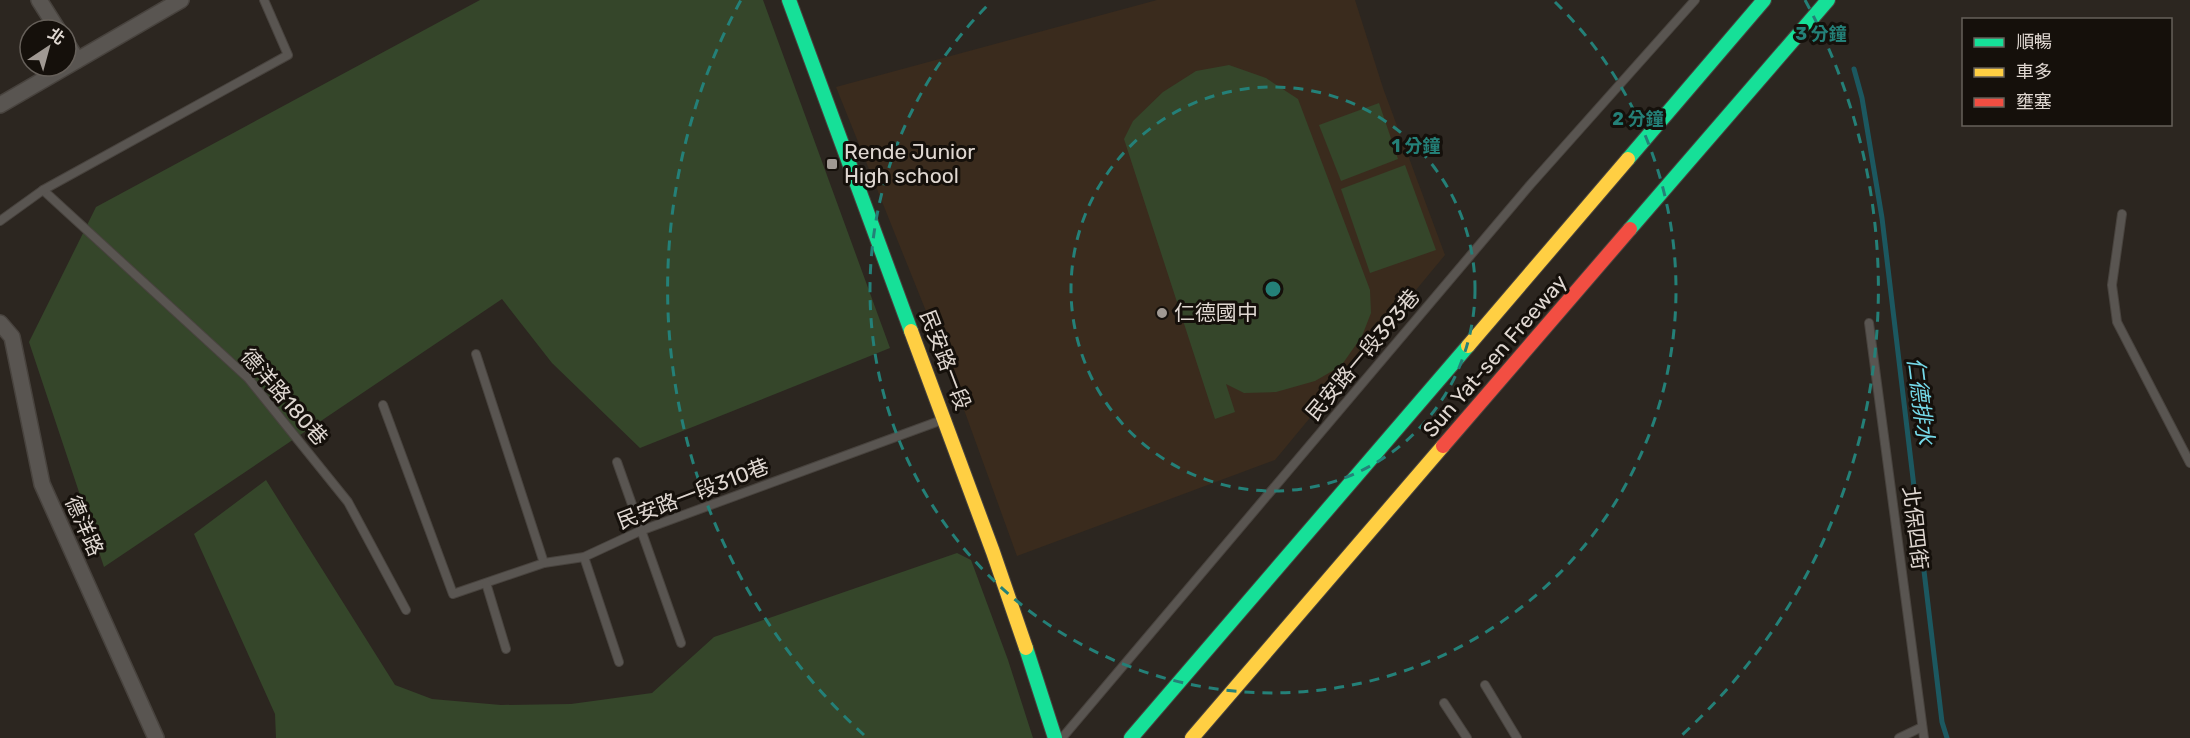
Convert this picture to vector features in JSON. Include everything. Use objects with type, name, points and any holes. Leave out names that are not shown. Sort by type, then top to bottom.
[{"type":"main road","name":"民安路一段","points":[[789,0],[818,84],[945,419],[1009,596],[1056,738]]},
{"type":"main road","name":"Sun Yat-sen Freeway","points":[[1131,738],[1764,0]]},
{"type":"main road","name":"Sun Yat-sen Freeway","points":[[1192,738],[1828,0]]},
{"type":"street","points":[[39,0],[50,18]]},
{"type":"street","points":[[78,60],[181,0]]},
{"type":"street","points":[[0,105],[47,78]]},
{"type":"street","name":"德洋路","points":[[0,324],[12,337],[42,484],[156,738]]},
{"type":"lane","points":[[0,221],[43,190],[288,55],[264,0]]},
{"type":"lane","name":"民安路一段393巷","points":[[1062,738],[1530,185],[1695,0]]},
{"type":"lane","name":"德洋路180巷","points":[[43,190],[248,378],[348,502],[406,610]]},
{"type":"lane","points":[[2122,214],[2112,285],[2117,322],[2190,463]]},
{"type":"lane","name":"北保四街","points":[[1869,323],[1924,738]]},
{"type":"lane","points":[[477,354],[544,563]]},
{"type":"lane","name":"民安路一段310巷","points":[[383,405],[453,594],[544,563],[584,557],[640,531],[945,419]]},
{"type":"lane","points":[[617,462],[681,644]]},
{"type":"lane","points":[[584,557],[619,662]]},
{"type":"lane","points":[[486,583],[506,649]]},
{"type":"lane","points":[[1485,686],[1517,738]]},
{"type":"lane","points":[[1444,703],[1467,738]]},
{"type":"lane","points":[[1899,738],[1922,727]]},
{"type":"shaded area","name":"仁德國中","points":[[1157,0],[1355,0],[1383,88],[1445,255],[1275,460],[1017,556],[950,371],[836,87]]},
{"type":"green space","points":[[480,0],[763,0],[890,348],[640,448],[552,363],[502,299],[104,567],[29,342],[96,207]]},
{"type":"green space","points":[[1229,65],[1266,78],[1298,99],[1370,290],[1371,313],[1362,336],[1341,366],[1315,381],[1276,392],[1244,393],[1226,384],[1235,412],[1215,419],[1124,139],[1133,121],[1163,92],[1196,71]]},
{"type":"green space","points":[[1379,103],[1398,159],[1341,181],[1319,125]]},
{"type":"green space","points":[[1405,165],[1436,250],[1370,273],[1341,189]]},
{"type":"green space","points":[[266,480],[395,685],[432,699],[501,705],[571,704],[652,693],[714,637],[957,553],[971,560],[1008,660],[1033,738],[276,738],[275,714],[194,534]]},
{"type":"waterway","name":"仁德排水","points":[[1854,69],[1862,98],[1882,218],[1942,722],[1947,738]]},
{"type":"traffic: fast","points":[[789,0],[911,331]]},
{"type":"traffic: fast","points":[[1628,159],[1764,0]]},
{"type":"traffic: fast","points":[[1630,229],[1828,0]]},
{"type":"traffic: fast","points":[[1131,738],[1468,346]]},
{"type":"traffic: fast","points":[[1026,648],[1055,738]]},
{"type":"traffic: slow","points":[[1468,346],[1628,159]]},
{"type":"traffic: slow","points":[[911,331],[1026,648]]},
{"type":"traffic: slow","points":[[1192,738],[1443,446]]},
{"type":"traffic: jam","points":[[1443,446],[1630,229]]},
{"type":"place","name":"Rende Junior High school","points":[[832,164]]},
{"type":"place","name":"仁德國中","points":[[1162,313]]}]
